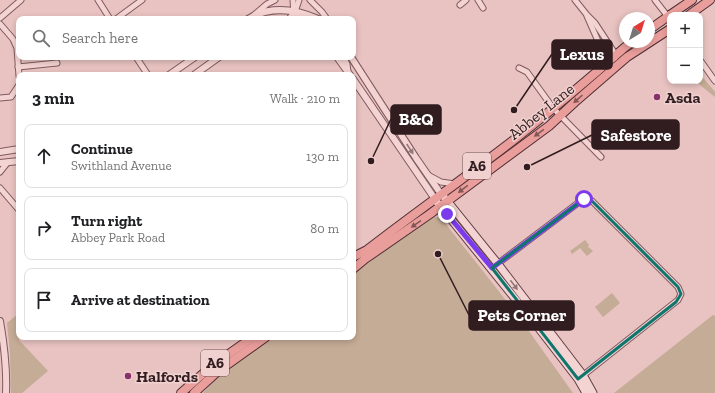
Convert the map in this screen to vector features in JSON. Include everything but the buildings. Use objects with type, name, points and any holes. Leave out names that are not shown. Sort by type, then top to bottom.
[{"type":"main road","name":"Abbey Lane","points":[[679,12],[692,0]]},
{"type":"main road","points":[[693,12],[710,0]]},
{"type":"main road","name":"Abbey Lane","points":[[655,28],[667,22]]},
{"type":"main road","name":"Abbey Lane","points":[[448,201],[560,117],[575,102],[667,24]]},
{"type":"main road","name":"Abbey Lane","points":[[438,197],[514,140],[573,93],[625,48]]},
{"type":"main road","points":[[438,197],[448,201],[495,266],[593,393]]},
{"type":"main road","points":[[438,197],[441,206],[495,266]]},
{"type":"main road","name":"A6","points":[[356,256],[367,250],[438,197]]},
{"type":"main road","name":"A6","points":[[356,266],[448,201]]},
{"type":"main road","name":"A6","points":[[181,393],[213,365],[250,340]]},
{"type":"main road","name":"A6","points":[[194,393],[250,340]]},
{"type":"main road","points":[[580,377],[586,393]]},
{"type":"street","points":[[0,18],[21,0]]},
{"type":"street","points":[[98,0],[108,16]]},
{"type":"street","points":[[120,16],[142,0]]},
{"type":"street","points":[[252,16],[274,0]]},
{"type":"street","points":[[293,0],[294,11],[298,16]]},
{"type":"street","points":[[291,16],[299,0]]},
{"type":"street","points":[[310,0],[324,16]]},
{"type":"street","points":[[460,5],[466,0]]},
{"type":"street","points":[[478,0],[483,8]]},
{"type":"street","points":[[575,0],[595,23],[613,58],[609,74]]},
{"type":"street","points":[[655,0],[667,17]]},
{"type":"street","points":[[254,16],[266,11],[279,9],[294,11],[310,16]]},
{"type":"street","points":[[587,15],[598,42],[613,58]]},
{"type":"street","points":[[1,27],[13,39],[16,46]]},
{"type":"street","points":[[613,58],[627,57]]},
{"type":"street","points":[[18,60],[19,72]]},
{"type":"street","points":[[138,60],[146,72]]},
{"type":"street","points":[[174,72],[191,60]]},
{"type":"street","points":[[198,72],[215,60]]},
{"type":"street","points":[[339,60],[348,72]]},
{"type":"street","points":[[345,60],[349,72]]},
{"type":"street","points":[[353,60],[427,174],[438,197]]},
{"type":"street","points":[[18,67],[57,63]]},
{"type":"street","points":[[703,64],[715,81]]},
{"type":"street","points":[[519,68],[528,72],[560,117],[601,157]]},
{"type":"street","points":[[356,84],[368,103],[438,197]]},
{"type":"street","points":[[0,98],[11,97],[16,90]]},
{"type":"street","points":[[368,103],[377,98]]},
{"type":"street","points":[[0,152],[16,149]]},
{"type":"street","points":[[0,163],[16,161]]},
{"type":"street","points":[[0,172],[8,162]]},
{"type":"street","points":[[427,174],[441,182],[455,184]]},
{"type":"street","points":[[0,188],[16,207]]},
{"type":"street","points":[[495,266],[582,200],[590,199],[678,286],[681,294],[678,300],[580,377]]},
{"type":"street","points":[[0,321],[3,338],[6,393]]},
{"type":"highlighted area","points":[[584,199],[592,201],[678,287],[681,294],[676,302],[578,379],[492,268]]},
{"type":"shaded area","points":[[703,78],[715,92],[715,97],[699,84],[703,84]]},
{"type":"shaded area","points":[[431,218],[441,218],[516,313],[573,393],[203,393],[216,379],[264,340],[356,340],[356,271]]},
{"type":"shaded area","points":[[585,240],[589,245],[588,247],[593,251],[587,256],[580,248],[572,254],[570,251]]},
{"type":"shaded area","points":[[612,293],[620,303],[603,317],[595,307]]},
{"type":"shaded area","points":[[713,315],[715,316],[715,393],[614,393]]},
{"type":"shaded area","points":[[16,316],[16,340],[19,340],[48,371],[22,393],[11,393],[10,354],[7,323]]},
{"type":"place","name":"Asda","points":[[657,97]]},
{"type":"place","name":"Lexus","points":[[514,110]]},
{"type":"place","name":"B&Q","points":[[371,161]]},
{"type":"place","name":"Safestore","points":[[527,167]]},
{"type":"place","name":"Pets Corner","points":[[438,254]]},
{"type":"place","name":"Halfords","points":[[128,376]]},
{"type":"route","points":[[447,214],[492,268],[584,199]]}]
